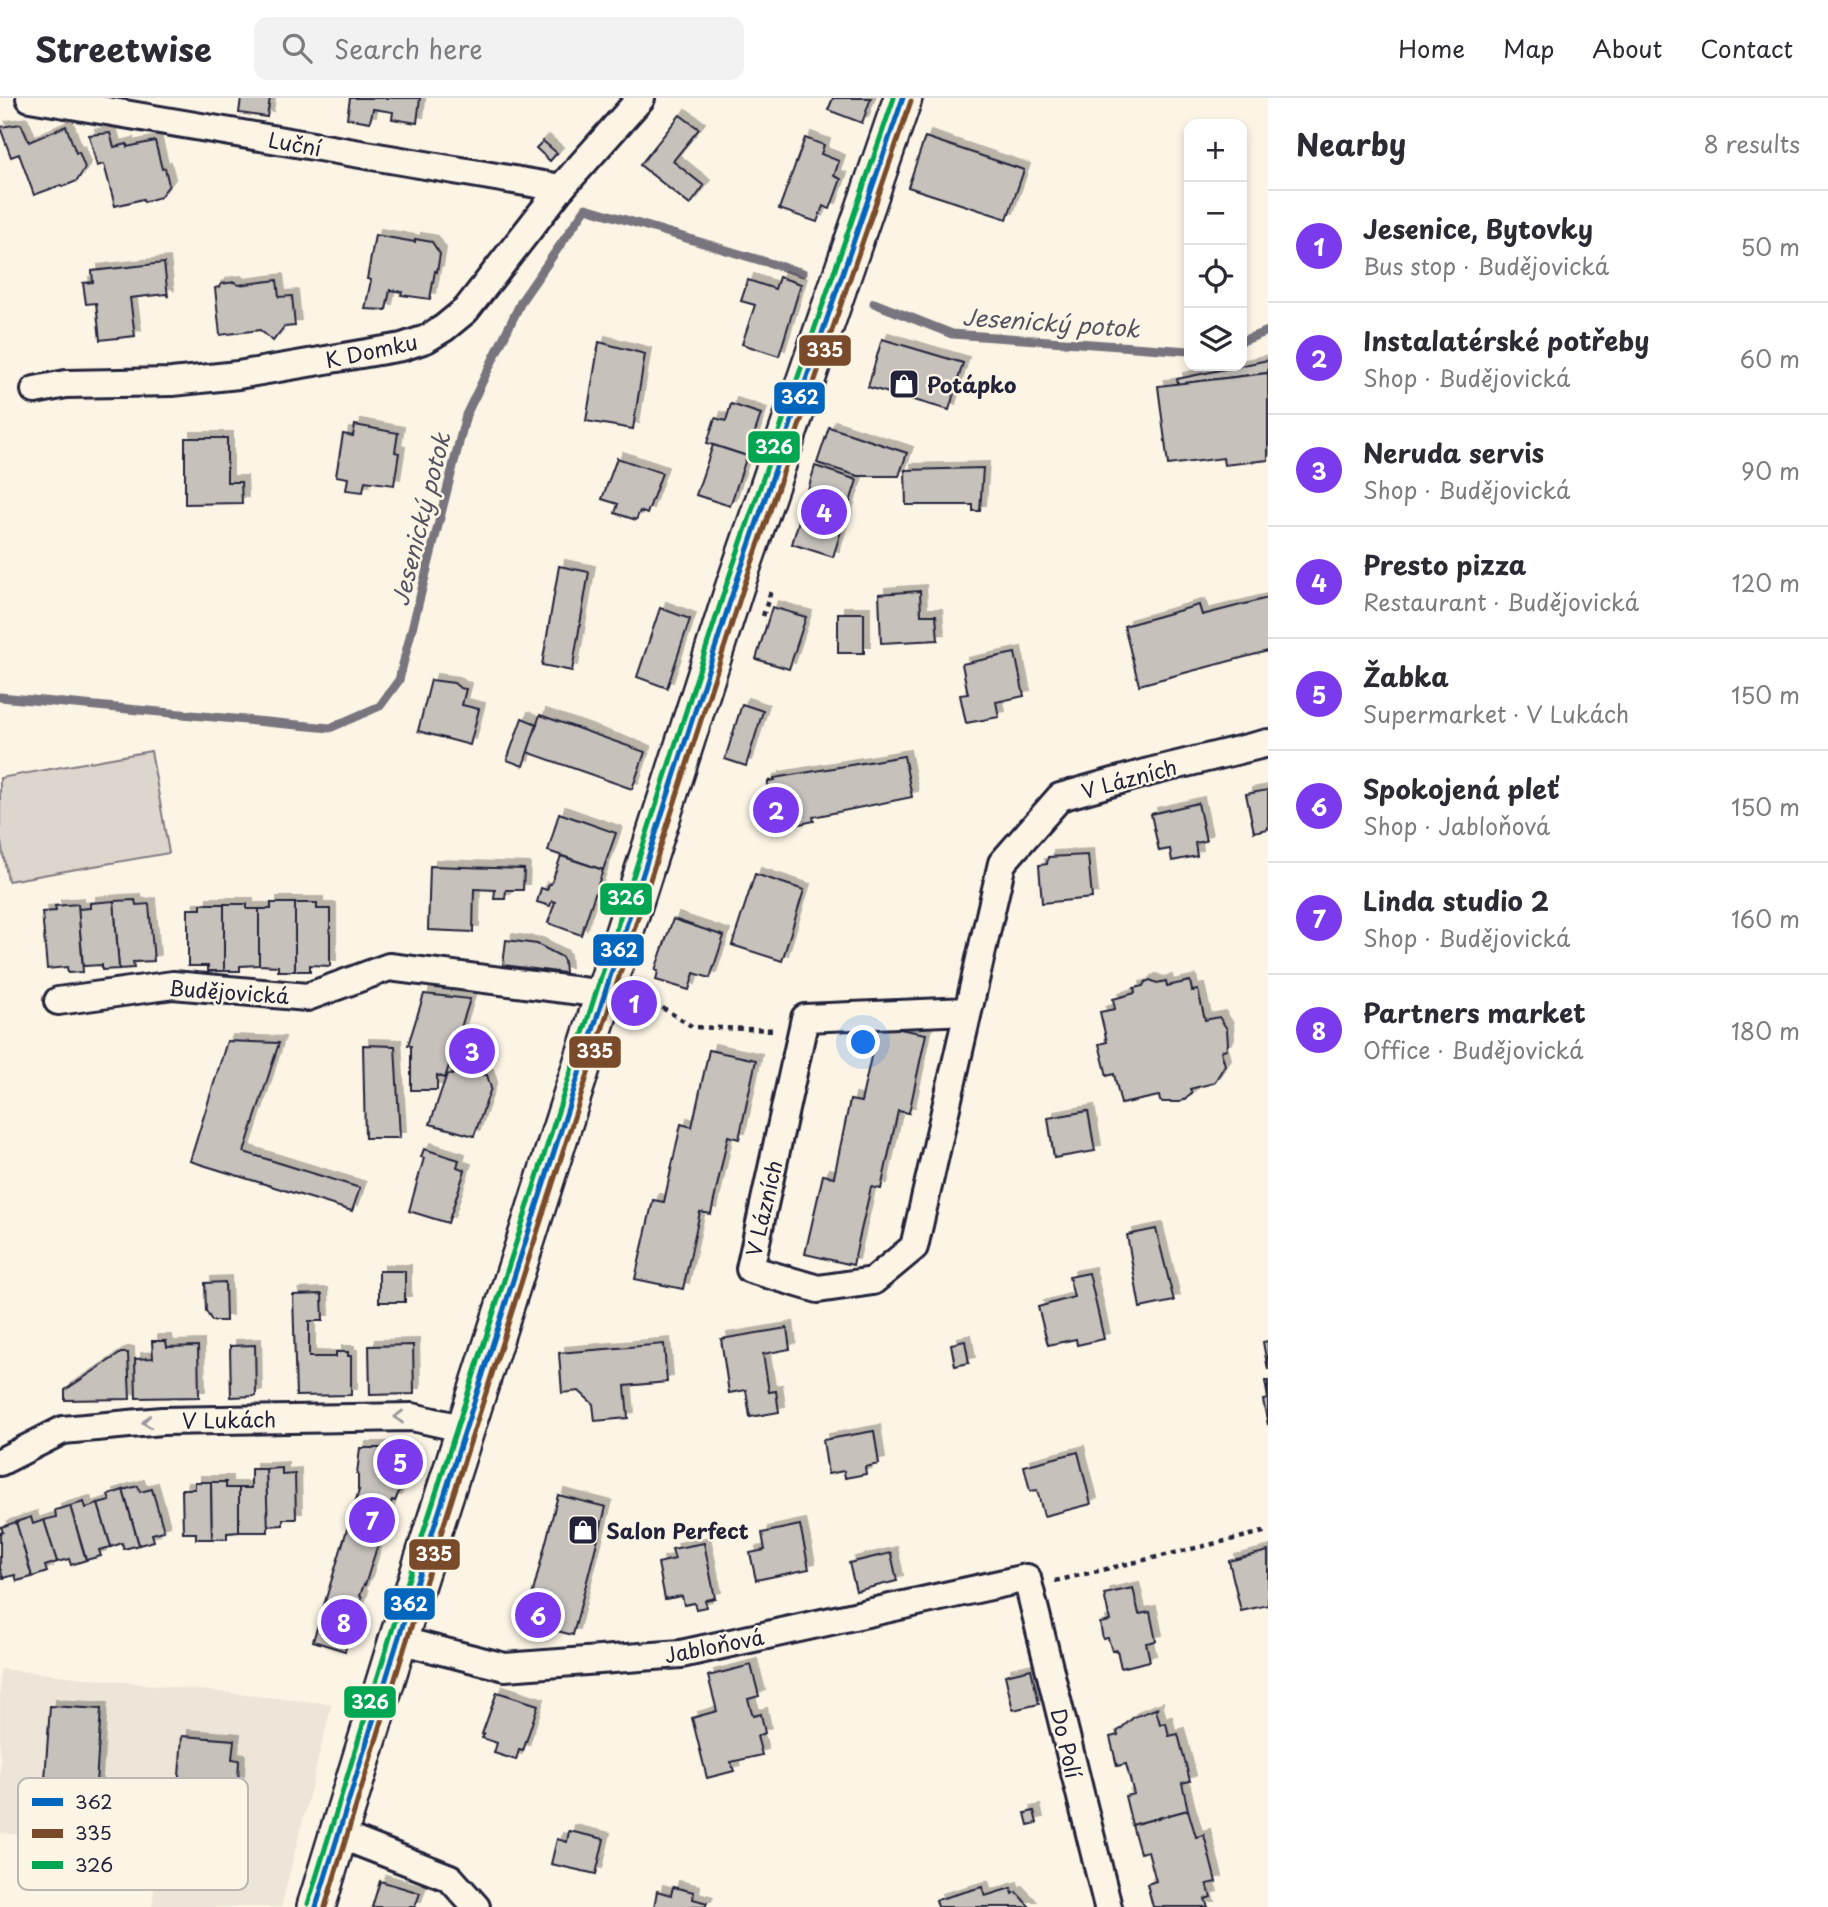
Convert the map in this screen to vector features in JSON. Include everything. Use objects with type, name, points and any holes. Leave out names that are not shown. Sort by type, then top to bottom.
[{"type":"main road","points":[[316,1907],[398,1640],[734,589],[903,98]]},
{"type":"street","name":"Luční","points":[[30,98],[561,188]]},
{"type":"street","name":"K Domku","points":[[36,390],[66,384],[172,382],[238,375],[402,347],[426,339],[466,310],[561,188],[641,98]]},
{"type":"street","name":"V Lázních","points":[[803,1031],[750,1269],[818,1289],[873,1281],[914,1247],[1002,863],[1060,797],[1268,743]]},
{"type":"street","name":"Budějovická","points":[[58,1001],[173,985],[307,997],[389,967],[606,985]]},
{"type":"street","points":[[803,1031],[806,1018],[968,1011]]},
{"type":"street","name":"V Lukách","points":[[0,1462],[63,1430],[162,1421],[412,1417],[466,1430]]},
{"type":"street","name":"Jabloňová","points":[[398,1640],[505,1667],[681,1654],[1029,1582]]},
{"type":"street","name":"Do Polí","points":[[1029,1582],[1108,1907]]},
{"type":"street","points":[[337,1834],[450,1878],[476,1907]]},
{"type":"path","points":[[606,985],[693,1027],[803,1031]]},
{"type":"path","points":[[1029,1582],[1268,1531]]},
{"type":"shaded area","points":[[151,751],[169,853],[8,881],[0,837],[0,778]]},
{"type":"shaded area","points":[[0,1669],[332,1704],[281,1907],[152,1907],[154,1890],[248,1890],[248,1778],[18,1778],[18,1835],[0,1833]]},
{"type":"building","points":[[241,98],[270,98],[267,117],[239,113]]},
{"type":"building","points":[[350,98],[420,98],[417,123],[392,119],[393,112],[373,109],[370,122],[347,118]]},
{"type":"building","points":[[833,98],[871,98],[862,123],[828,110]]},
{"type":"building","points":[[680,115],[699,129],[673,161],[704,186],[690,205],[640,165]]},
{"type":"building","points":[[21,124],[29,142],[66,126],[85,168],[77,181],[34,195],[19,154],[11,157],[0,127]]},
{"type":"building","points":[[110,133],[114,147],[155,141],[169,185],[160,197],[115,206],[104,164],[97,166],[89,135]]},
{"type":"building","points":[[925,137],[1024,170],[1007,219],[908,187]]},
{"type":"building","points":[[805,138],[824,145],[821,154],[839,161],[834,176],[841,179],[830,209],[823,206],[817,222],[779,209]]},
{"type":"building","points":[[543,141],[557,153],[550,161],[536,148]]},
{"type":"building","points":[[375,235],[432,242],[440,254],[430,299],[401,295],[402,292],[390,290],[386,310],[365,309]]},
{"type":"building","points":[[164,263],[168,297],[166,294],[130,298],[135,336],[100,340],[96,303],[86,304],[83,283],[93,282],[92,271]]},
{"type":"building","points":[[779,277],[801,284],[779,356],[742,344],[755,305],[741,301],[748,280],[775,289]]},
{"type":"building","points":[[277,280],[279,297],[292,296],[295,326],[284,327],[273,341],[260,330],[220,335],[215,288],[221,284],[235,282],[238,285]]},
{"type":"building","points":[[882,339],[963,363],[949,410],[868,387]]},
{"type":"building","points":[[599,342],[645,354],[633,429],[586,421]]},
{"type":"building","points":[[1268,360],[1268,373],[1178,384],[1177,379],[1215,371],[1247,371],[1247,364]]},
{"type":"building","points":[[1268,373],[1268,460],[1224,465],[1223,458],[1168,465],[1158,386]]},
{"type":"building","points":[[731,404],[761,414],[747,456],[707,443],[715,418],[726,421]]},
{"type":"building","points":[[355,425],[398,433],[395,452],[399,453],[394,485],[365,481],[363,492],[346,490],[348,478],[336,476],[343,434],[353,436]]},
{"type":"building","points":[[829,427],[907,453],[899,476],[858,476],[817,463]]},
{"type":"building","points":[[185,438],[227,438],[227,482],[241,482],[242,503],[185,504]]},
{"type":"building","points":[[713,445],[747,456],[730,506],[696,495]]},
{"type":"building","points":[[617,458],[662,473],[647,514],[640,511],[636,520],[615,513],[618,504],[602,499]]},
{"type":"building","points":[[815,466],[857,480],[833,557],[792,544]]},
{"type":"building","points":[[983,468],[980,511],[973,511],[973,505],[906,505],[905,470]]},
{"type":"building","points":[[559,566],[589,572],[572,671],[542,665]]},
{"type":"building","points":[[920,591],[921,615],[936,615],[938,640],[881,643],[879,594]]},
{"type":"building","points":[[1268,598],[1268,651],[1139,685],[1124,626],[1199,605],[1202,615]]},
{"type":"building","points":[[772,607],[806,617],[789,669],[756,659]]},
{"type":"building","points":[[660,608],[690,619],[667,688],[637,677]]},
{"type":"building","points":[[838,613],[864,613],[864,653],[838,653]]},
{"type":"building","points":[[1015,653],[1024,696],[996,702],[999,717],[966,723],[960,695],[968,694],[962,664]]},
{"type":"building","points":[[431,680],[454,683],[466,689],[462,705],[479,709],[470,745],[418,731]]},
{"type":"building","points":[[742,704],[763,711],[746,766],[725,759]]},
{"type":"building","points":[[540,715],[645,752],[632,789],[527,752]]},
{"type":"building","points":[[522,718],[537,724],[523,766],[507,760]]},
{"type":"building","points":[[904,756],[912,797],[813,817],[814,821],[784,828],[782,821],[765,820],[768,781],[775,780],[774,778]]},
{"type":"building","points":[[1268,790],[1268,829],[1254,832],[1246,794]]},
{"type":"building","points":[[1198,803],[1206,841],[1195,843],[1197,856],[1172,861],[1170,849],[1159,851],[1151,814]]},
{"type":"building","points":[[559,813],[616,833],[603,870],[548,851]]},
{"type":"building","points":[[1088,855],[1092,898],[1042,903],[1039,865],[1047,864],[1048,857]]},
{"type":"building","points":[[561,856],[603,870],[581,935],[548,923],[555,902],[552,901],[550,906],[537,902],[541,888],[547,890],[551,884]]},
{"type":"building","points":[[430,866],[524,869],[523,890],[506,890],[505,899],[494,899],[495,890],[474,889],[473,932],[428,930]]},
{"type":"building","points":[[755,874],[804,890],[782,961],[732,945]]},
{"type":"building","points":[[135,900],[136,905],[149,904],[154,961],[133,962],[134,968],[119,969],[114,901]]},
{"type":"building","points":[[114,901],[119,969],[102,970],[102,965],[83,966],[78,909],[90,908],[90,903]]},
{"type":"building","points":[[271,903],[295,903],[295,971],[278,971],[278,966],[259,965],[259,909],[271,909]]},
{"type":"building","points":[[295,903],[317,903],[317,909],[330,909],[330,966],[310,965],[310,971],[295,971]]},
{"type":"building","points":[[78,904],[83,972],[68,973],[67,967],[47,969],[42,912],[56,911],[55,906]]},
{"type":"building","points":[[201,904],[224,904],[224,971],[208,971],[208,966],[188,966],[188,909],[201,909]]},
{"type":"building","points":[[224,904],[247,904],[247,909],[259,909],[259,965],[240,966],[240,971],[224,971]]},
{"type":"building","points":[[673,919],[724,936],[710,978],[694,973],[689,990],[656,980],[658,971],[655,970]]},
{"type":"building","points":[[506,940],[537,944],[562,957],[565,973],[503,965]]},
{"type":"building","points":[[1150,980],[1157,983],[1166,981],[1167,986],[1190,981],[1192,991],[1198,990],[1205,1020],[1219,1017],[1227,1029],[1228,1044],[1226,1049],[1221,1051],[1225,1065],[1214,1083],[1190,1089],[1192,1094],[1180,1102],[1163,1102],[1159,1096],[1121,1104],[1114,1074],[1107,1076],[1099,1044],[1107,1042],[1100,1012],[1115,1009],[1113,999],[1135,993],[1134,988],[1143,986]]},
{"type":"building","points":[[424,994],[470,999],[445,1078],[437,1075],[437,1090],[411,1090],[411,1046],[408,1045]]},
{"type":"building","points":[[878,1025],[926,1034],[909,1113],[898,1111],[881,1189],[871,1187],[853,1265],[805,1254],[823,1175],[834,1177],[850,1100],[861,1102]]},
{"type":"building","points":[[227,1041],[279,1043],[244,1152],[360,1188],[352,1211],[190,1161]]},
{"type":"building","points":[[363,1045],[395,1046],[400,1138],[365,1138]]},
{"type":"building","points":[[709,1050],[756,1060],[739,1139],[728,1136],[711,1214],[700,1212],[683,1289],[635,1279],[653,1200],[664,1202],[681,1124],[692,1127]]},
{"type":"building","points":[[454,1071],[487,1075],[491,1088],[474,1136],[430,1124],[447,1074],[452,1075]]},
{"type":"building","points":[[1088,1111],[1095,1151],[1054,1158],[1048,1118]]},
{"type":"building","points":[[424,1149],[459,1160],[457,1167],[465,1170],[448,1223],[409,1211],[424,1158],[421,1157]]},
{"type":"building","points":[[1156,1229],[1174,1301],[1140,1308],[1127,1235]]},
{"type":"building","points":[[379,1271],[405,1271],[405,1302],[379,1302]]},
{"type":"building","points":[[1089,1273],[1104,1339],[1077,1345],[1076,1339],[1048,1345],[1038,1307],[1074,1297],[1069,1277]]},
{"type":"building","points":[[225,1282],[226,1321],[212,1321],[206,1311],[205,1283]]},
{"type":"building","points":[[322,1294],[323,1321],[309,1321],[309,1357],[336,1357],[336,1352],[348,1352],[348,1356],[351,1356],[351,1395],[296,1396],[293,1295]]},
{"type":"building","points":[[787,1328],[790,1349],[763,1354],[769,1392],[776,1391],[779,1412],[750,1417],[746,1390],[729,1393],[721,1339]]},
{"type":"building","points":[[152,1341],[166,1341],[167,1347],[198,1346],[199,1397],[136,1398],[135,1359],[153,1358]]},
{"type":"building","points":[[965,1341],[969,1363],[955,1366],[951,1344]]},
{"type":"building","points":[[1268,1341],[1268,1370],[1263,1342]]},
{"type":"building","points":[[664,1344],[667,1382],[625,1386],[628,1418],[595,1421],[593,1404],[579,1391],[562,1393],[559,1353]]},
{"type":"building","points":[[255,1345],[256,1396],[231,1397],[230,1346]]},
{"type":"building","points":[[413,1345],[414,1394],[370,1395],[369,1346]]},
{"type":"building","points":[[121,1353],[128,1353],[130,1399],[65,1400],[65,1390]]},
{"type":"building","points":[[1268,1399],[1268,1425],[1263,1400]]},
{"type":"building","points":[[874,1431],[879,1464],[865,1467],[866,1474],[845,1478],[844,1471],[828,1474],[823,1440]]},
{"type":"building","points":[[360,1448],[400,1448],[411,1465],[403,1488],[401,1487],[395,1501],[392,1500],[345,1651],[313,1641],[359,1490],[357,1474]]},
{"type":"building","points":[[1078,1452],[1091,1504],[1044,1516],[1037,1490],[1030,1491],[1024,1466]]},
{"type":"building","points":[[282,1468],[282,1475],[295,1474],[296,1519],[283,1519],[283,1525],[267,1526],[266,1469]]},
{"type":"building","points":[[251,1469],[266,1469],[268,1532],[239,1532],[239,1488],[251,1488]]},
{"type":"building","points":[[195,1482],[211,1482],[212,1539],[196,1539],[196,1533],[183,1533],[182,1489],[195,1489]]},
{"type":"building","points":[[211,1482],[226,1482],[226,1488],[239,1488],[239,1532],[227,1533],[227,1539],[212,1539]]},
{"type":"building","points":[[138,1486],[140,1492],[152,1489],[164,1531],[152,1534],[154,1541],[139,1545],[123,1490]]},
{"type":"building","points":[[123,1490],[139,1545],[124,1549],[122,1543],[111,1547],[98,1504],[110,1501],[108,1495]]},
{"type":"building","points":[[558,1495],[606,1507],[573,1635],[525,1623]]},
{"type":"building","points":[[84,1502],[86,1508],[98,1504],[111,1547],[99,1550],[101,1556],[86,1560],[70,1506]]},
{"type":"building","points":[[70,1506],[86,1560],[71,1565],[69,1559],[57,1562],[44,1520],[56,1517],[55,1510]]},
{"type":"building","points":[[31,1517],[33,1524],[44,1520],[57,1562],[45,1566],[47,1572],[32,1577],[16,1522]]},
{"type":"building","points":[[16,1522],[32,1577],[17,1581],[15,1575],[3,1578],[0,1568],[0,1533],[3,1532],[1,1527]]},
{"type":"building","points":[[800,1525],[809,1569],[756,1580],[750,1553],[765,1550],[762,1533]]},
{"type":"building","points":[[704,1543],[715,1598],[705,1600],[706,1607],[696,1609],[694,1603],[684,1605],[682,1596],[665,1599],[658,1563],[675,1559],[672,1549]]},
{"type":"building","points":[[1268,1551],[1268,1605],[1241,1611],[1229,1561]]},
{"type":"building","points":[[891,1553],[897,1581],[856,1591],[849,1563]]},
{"type":"building","points":[[1133,1588],[1139,1614],[1150,1612],[1156,1641],[1146,1643],[1150,1661],[1121,1668],[1117,1650],[1112,1651],[1108,1638],[1103,1639],[1100,1623],[1110,1621],[1104,1594]]},
{"type":"building","points":[[751,1665],[759,1696],[748,1699],[753,1716],[761,1714],[765,1733],[757,1736],[762,1755],[731,1762],[734,1771],[707,1778],[692,1718],[717,1711],[708,1676]]},
{"type":"building","points":[[1031,1669],[1039,1704],[1013,1710],[1005,1675]]},
{"type":"building","points":[[497,1692],[538,1705],[523,1751],[519,1750],[516,1760],[494,1753],[497,1743],[482,1738]]},
{"type":"building","points":[[50,1706],[101,1709],[96,1778],[45,1778]]},
{"type":"building","points":[[1158,1708],[1156,1710],[1160,1724],[1166,1723],[1169,1736],[1178,1734],[1190,1781],[1182,1783],[1188,1810],[1132,1825],[1125,1796],[1134,1794],[1126,1764],[1117,1766],[1110,1737],[1118,1735],[1117,1732],[1134,1717]]},
{"type":"building","points":[[182,1736],[234,1740],[232,1759],[239,1760],[238,1778],[179,1778]]},
{"type":"building","points":[[1188,1810],[1196,1837],[1204,1835],[1216,1882],[1207,1884],[1211,1897],[1205,1899],[1208,1907],[1153,1907],[1147,1884],[1156,1881],[1148,1851],[1140,1853],[1132,1825]]},
{"type":"building","points":[[1034,1811],[1037,1823],[1028,1825],[1025,1813]]},
{"type":"building","points":[[569,1831],[604,1839],[596,1874],[551,1864],[557,1839],[567,1842]]},
{"type":"building","points":[[380,1881],[420,1893],[415,1907],[372,1907]]},
{"type":"building","points":[[673,1887],[694,1892],[693,1899],[707,1903],[705,1907],[654,1907],[657,1891],[671,1895]]},
{"type":"building","points":[[982,1887],[985,1896],[1011,1888],[1013,1894],[1016,1892],[1030,1907],[938,1907],[936,1900]]},
{"type":"waterway","name":"Jesenický potok","points":[[0,697],[330,728],[380,706],[399,680],[466,415],[522,300],[586,208],[803,273]]},
{"type":"waterway","name":"Jesenický potok","points":[[874,303],[952,334],[1184,351]]},
{"type":"waterway","name":"Jesenický potok","points":[[1247,339],[1268,331]]},
{"type":"transit line","name":"326","points":[[308,1904],[390,1637],[726,586],[894,98]]},
{"type":"transit line","name":"362","points":[[316,1907],[398,1640],[734,589],[903,98]]},
{"type":"transit line","name":"335","points":[[325,1907],[406,1643],[742,592],[911,101]]},
{"type":"place","name":"Potápko","points":[[904,384]]},
{"type":"place","name":"Presto pizza","points":[[824,512]]},
{"type":"place","name":"Instalatérské potřeby","points":[[776,810]]},
{"type":"place","name":"Jesenice, Bytovky","points":[[634,1003]]},
{"type":"place","name":"Neruda servis","points":[[472,1051]]},
{"type":"place","name":"Žabka","points":[[400,1462]]},
{"type":"place","name":"Linda studio 2","points":[[372,1520]]},
{"type":"place","name":"Salon Perfect","points":[[583,1530]]},
{"type":"place","name":"Spokojená pleť","points":[[538,1615]]},
{"type":"place","name":"Partners market","points":[[344,1622]]}]
